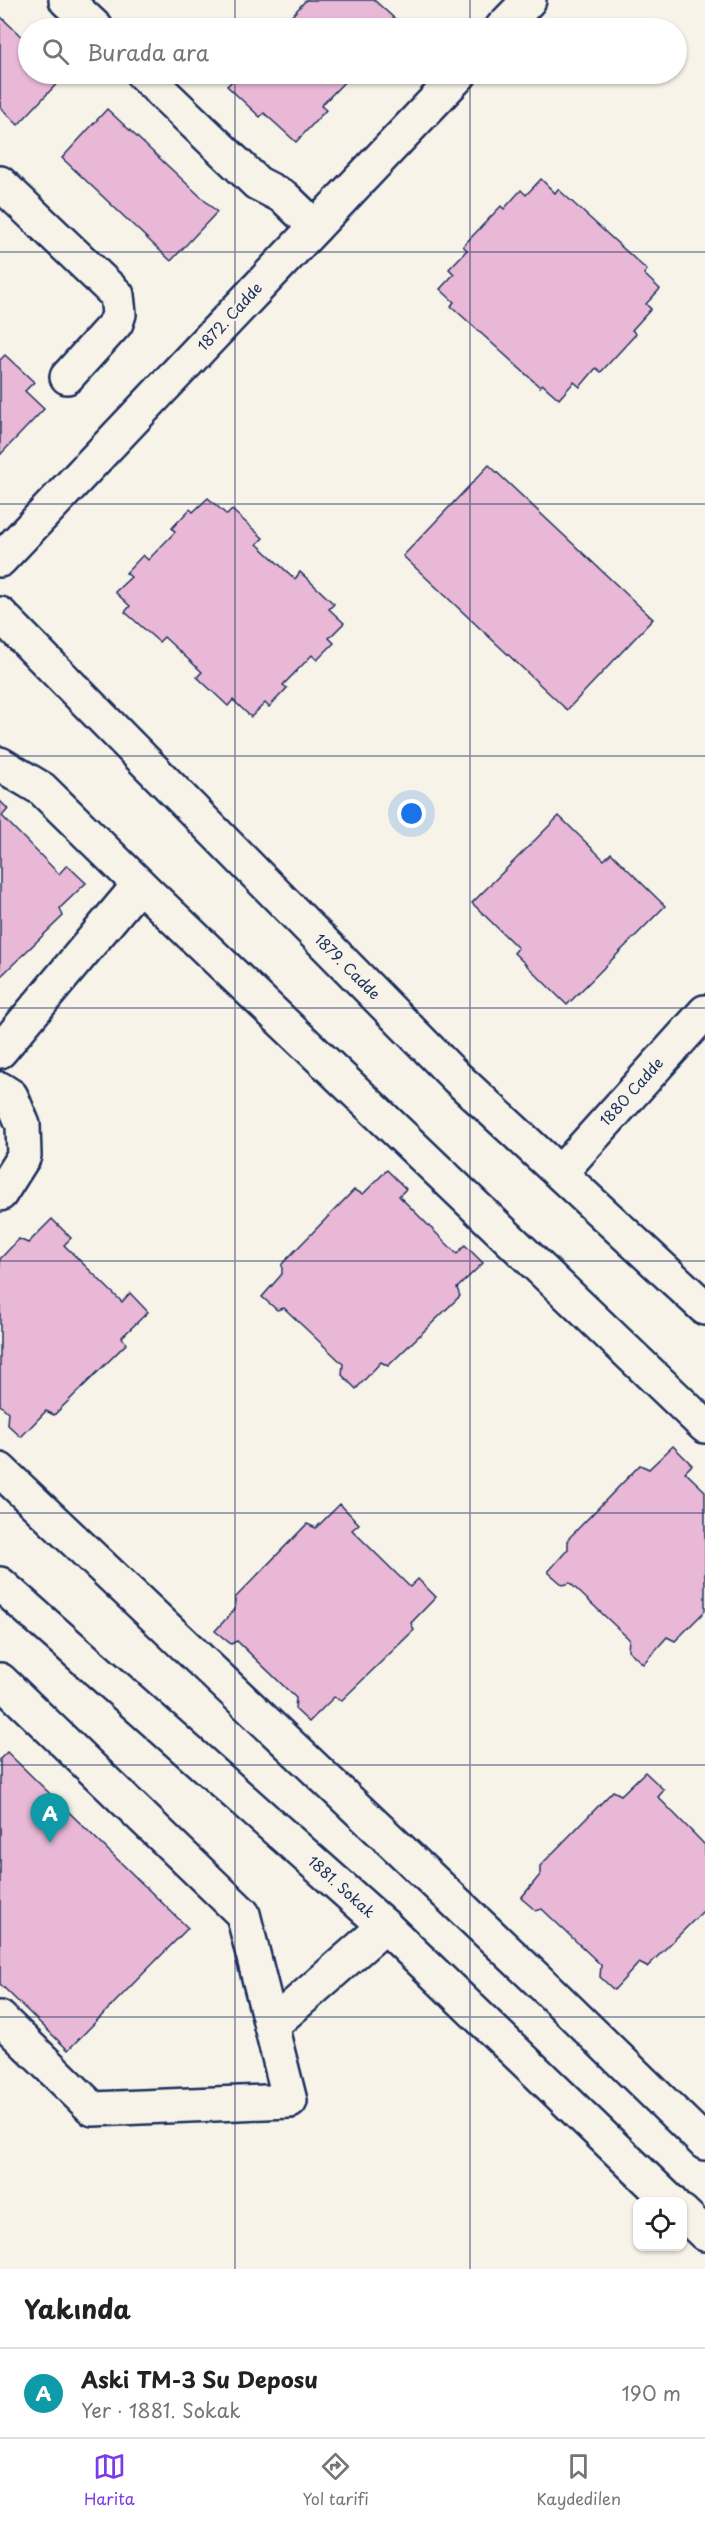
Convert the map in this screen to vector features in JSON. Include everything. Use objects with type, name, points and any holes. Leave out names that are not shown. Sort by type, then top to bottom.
[{"type":"street","points":[[66,0],[85,18]]},
{"type":"street","points":[[512,18],[529,0]]},
{"type":"street","points":[[153,84],[257,183],[284,197],[315,227]]},
{"type":"street","name":"1872. Cadde","points":[[0,560],[451,84]]},
{"type":"street","points":[[0,183],[117,295],[119,314],[116,324],[67,377]]},
{"type":"street","name":"1879. Cadde","points":[[0,615],[456,1077],[705,1308]]},
{"type":"street","points":[[0,764],[42,789],[139,885],[705,1426]]},
{"type":"street","points":[[0,1051],[139,885]]},
{"type":"street","name":"1880 Cadde","points":[[560,1173],[705,1012]]},
{"type":"street","points":[[0,1089],[11,1096],[23,1125],[24,1156],[0,1194]]},
{"type":"street","points":[[0,1470],[542,1984],[705,2143]]},
{"type":"street","name":"1881. Sokak","points":[[0,1584],[385,1926],[666,2197]]},
{"type":"street","points":[[0,1680],[243,1914],[290,2101],[93,2109],[0,2018]]},
{"type":"street","points":[[271,2026],[385,1926]]},
{"type":"street","points":[[687,2217],[705,2234]]},
{"type":"building","points":[[306,0],[374,0],[394,18],[290,18]]},
{"type":"building","points":[[0,16],[18,33],[18,84],[56,84],[18,125],[0,107]]},
{"type":"building","points":[[229,84],[342,84],[321,106],[326,110],[296,142],[264,113],[260,117],[227,86]]},
{"type":"building","points":[[107,109],[217,212],[171,261],[62,158]]},
{"type":"building","points":[[541,179],[555,193],[558,189],[647,270],[644,274],[660,289],[646,304],[651,309],[632,330],[636,334],[601,372],[596,368],[580,387],[574,382],[559,399],[542,384],[540,387],[451,306],[454,302],[440,289],[454,274],[449,269],[467,250],[463,246],[501,206],[504,209],[521,190],[526,195]]},
{"type":"building","points":[[5,355],[34,382],[25,391],[44,409],[0,455],[0,360]]},
{"type":"building","points":[[489,465],[653,619],[567,710],[403,556]]},
{"type":"building","points":[[208,498],[227,515],[232,510],[263,538],[257,544],[295,579],[300,572],[334,604],[329,609],[344,623],[329,638],[334,643],[317,660],[312,655],[283,685],[287,688],[269,707],[265,703],[251,717],[233,700],[228,706],[197,677],[202,672],[164,637],[159,642],[125,612],[130,606],[115,592],[131,577],[126,573],[143,555],[148,560],[175,532],[172,528],[190,509],[193,512]]},
{"type":"building","points":[[0,801],[8,809],[2,816],[59,874],[67,865],[86,883],[60,908],[63,916],[0,977]]},
{"type":"building","points":[[559,816],[604,860],[611,853],[665,906],[567,1005],[514,953],[518,948],[472,903]]},
{"type":"building","points":[[387,1170],[406,1189],[399,1196],[457,1254],[465,1245],[483,1263],[457,1288],[460,1296],[388,1366],[381,1362],[356,1389],[342,1375],[343,1364],[284,1308],[277,1310],[262,1297],[282,1274],[282,1264],[354,1190],[363,1194]]},
{"type":"building","points":[[52,1219],[71,1238],[64,1245],[122,1302],[130,1293],[148,1312],[122,1337],[126,1344],[54,1415],[46,1411],[21,1437],[7,1424],[8,1412],[0,1405],[0,1259],[19,1239],[28,1243]]},
{"type":"building","points":[[673,1446],[692,1465],[685,1472],[705,1491],[705,1611],[675,1641],[667,1637],[643,1664],[628,1650],[629,1639],[570,1583],[563,1585],[548,1572],[568,1549],[568,1539],[640,1465],[649,1469]]},
{"type":"building","points":[[340,1504],[359,1524],[352,1530],[410,1587],[418,1579],[436,1597],[411,1623],[414,1630],[342,1700],[334,1697],[309,1722],[295,1709],[296,1698],[237,1641],[231,1644],[215,1631],[235,1609],[235,1598],[307,1524],[316,1528]]},
{"type":"building","points":[[7,1752],[188,1928],[68,2050],[0,1984],[0,1759]]},
{"type":"building","points":[[645,1772],[664,1790],[658,1797],[705,1845],[705,1909],[647,1967],[639,1963],[614,1990],[600,1977],[601,1965],[542,1909],[536,1911],[521,1898],[540,1875],[540,1866],[613,1791],[621,1795]]},
{"type":"place","name":"Aski TM-3 Su Deposu","points":[[50,1843]]}]
